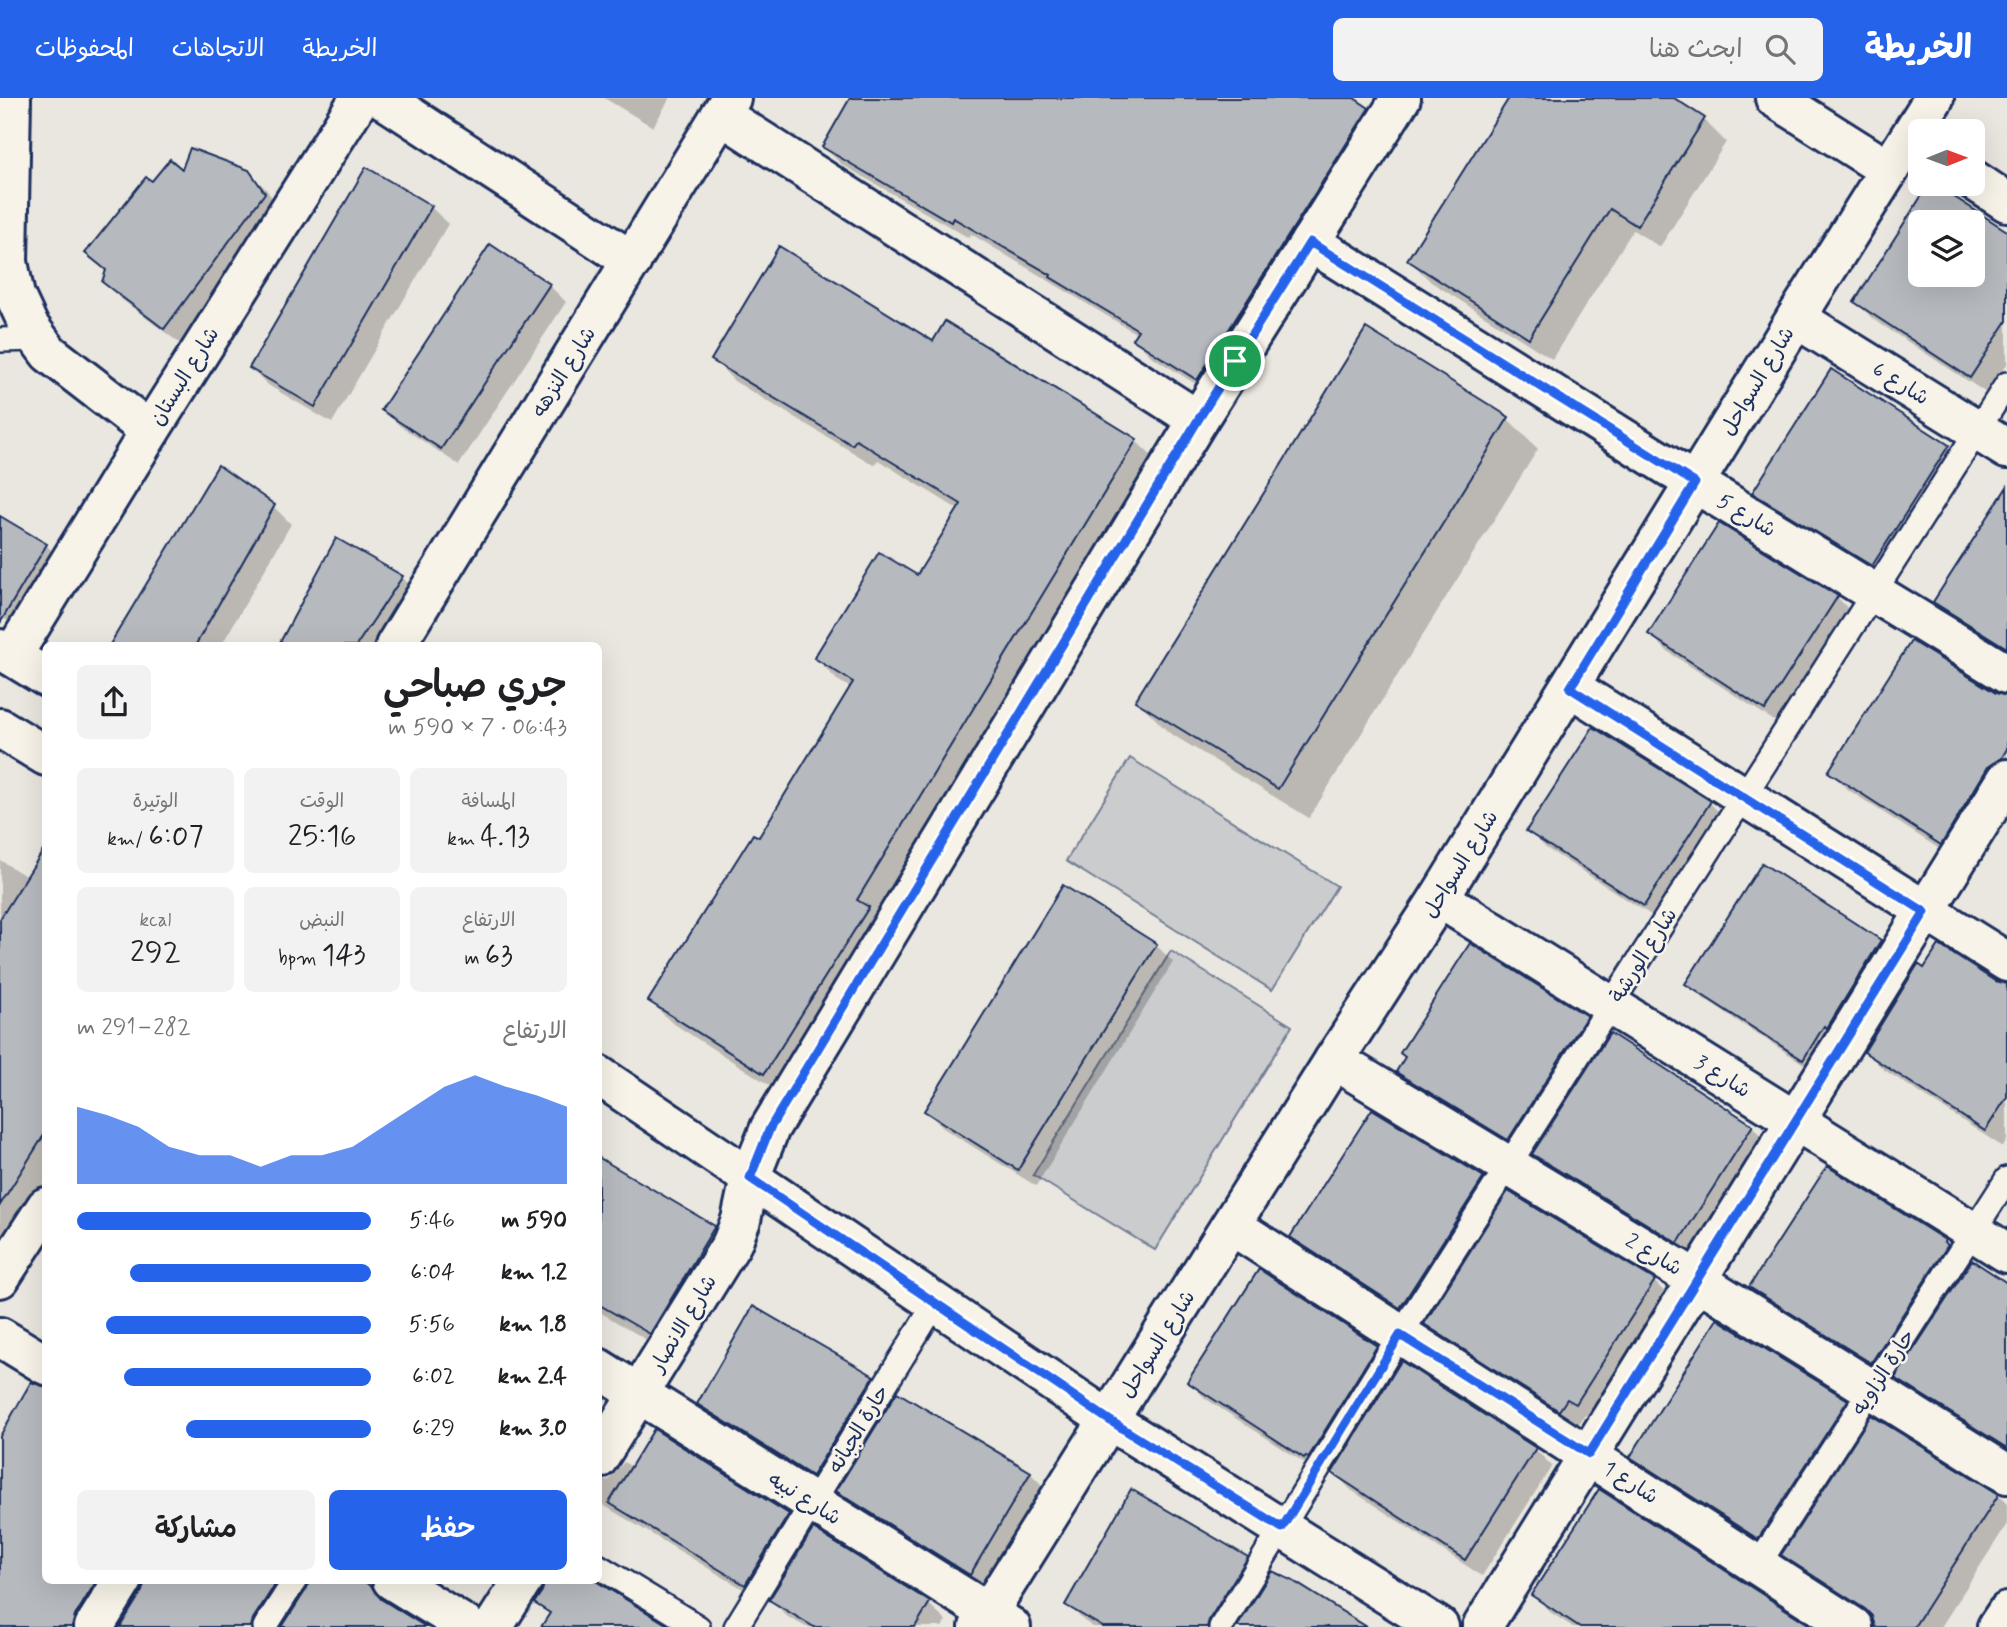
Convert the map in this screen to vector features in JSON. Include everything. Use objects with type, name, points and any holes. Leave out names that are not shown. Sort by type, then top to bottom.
[{"type":"street","points":[[11,98],[8,262],[15,296],[29,326],[49,353],[150,431]]},
{"type":"street","name":"شارع البستان","points":[[6,652],[150,431],[360,98]]},
{"type":"street","points":[[382,98],[632,261]]},
{"type":"street","name":"شارع الانصار","points":[[602,1454],[732,1243],[741,1220],[750,1178],[770,1128],[1198,420],[1401,98]]},
{"type":"street","points":[[1775,98],[1889,170]]},
{"type":"street","name":"شارع السواحل","points":[[1925,119],[1934,98]]},
{"type":"street","points":[[726,107],[1198,420]]},
{"type":"street","name":"شارع النزهه","points":[[397,642],[726,107]]},
{"type":"street","name":"شارع السواحل","points":[[993,1622],[1109,1420],[1439,898],[1889,170],[1908,149]]},
{"type":"street","points":[[1985,188],[2007,202]]},
{"type":"street","name":"شارع 5","points":[[1310,242],[2007,674]]},
{"type":"street","name":"شارع 6","points":[[1796,318],[1992,440]]},
{"type":"street","points":[[6,652],[42,674]]},
{"type":"street","points":[[1570,688],[2007,962]]},
{"type":"street","points":[[0,728],[42,754]]},
{"type":"street","points":[[1482,1627],[2007,779]]},
{"type":"street","name":"شارع 3","points":[[1439,898],[2007,1253]]},
{"type":"street","name":"شارع 2","points":[[1335,1060],[1872,1388],[2007,1474]]},
{"type":"street","points":[[602,1078],[1109,1420],[1439,1627]]},
{"type":"street","points":[[0,1278],[42,1213]]},
{"type":"street","name":"شارع 1","points":[[1231,1225],[1853,1627]]},
{"type":"street","points":[[0,1337],[42,1363]]},
{"type":"street","name":"شارع نبيه","points":[[602,1371],[813,1503],[993,1622]]},
{"type":"street","points":[[94,1627],[121,1584]]},
{"type":"street","points":[[398,1584],[467,1627]]},
{"type":"street","points":[[493,1627],[520,1584]]},
{"type":"street","points":[[1997,1627],[2007,1612]]},
{"type":"lane","points":[[0,340],[38,339]]},
{"type":"lane","name":"شارع الورشة","points":[[1221,1627],[1400,1335],[1874,592],[1992,440],[2007,384]]},
{"type":"lane","name":"حارة الزاويه","points":[[1758,1565],[2007,1179]]},
{"type":"lane","name":"حارة الجبانه","points":[[736,1627],[936,1302]]},
{"type":"lane","points":[[602,1568],[698,1627]]},
{"type":"lane","points":[[265,1627],[292,1584]]},
{"type":"shaded area","points":[[1130,758],[1337,886],[1272,990],[1066,861]]},
{"type":"shaded area","points":[[1171,951],[1292,1026],[1155,1250],[1033,1175]]},
{"type":"building","points":[[850,98],[1354,98],[1369,108],[1197,380],[1132,339],[1138,330],[1050,277],[1051,275],[953,218],[951,222],[822,147]]},
{"type":"building","points":[[1509,98],[1674,98],[1705,118],[1637,226],[1610,209],[1529,338],[1407,260]]},
{"type":"building","points":[[190,148],[249,170],[265,193],[164,329],[102,282],[106,270],[85,253],[146,177],[152,181],[170,159],[182,169]]},
{"type":"building","points":[[366,167],[432,206],[315,407],[249,368]]},
{"type":"building","points":[[1921,196],[1953,196],[1974,210],[1912,210]]},
{"type":"building","points":[[1908,217],[1908,287],[1985,287],[1985,217],[2007,231],[2007,321],[1970,378],[1854,302]]},
{"type":"building","points":[[490,244],[550,284],[441,449],[381,410]]},
{"type":"building","points":[[779,246],[933,341],[945,321],[1137,439],[857,900],[869,907],[764,1074],[648,1001],[753,834],[759,837],[853,682],[814,658],[879,552],[917,575],[961,504],[856,440],[852,445],[711,360]]},
{"type":"building","points":[[1366,328],[1509,417],[1278,789],[1135,701]]},
{"type":"building","points":[[1831,369],[1949,445],[1872,566],[1752,493]]},
{"type":"building","points":[[218,465],[275,505],[197,642],[111,642]]},
{"type":"building","points":[[2007,487],[2007,648],[1933,602]]},
{"type":"building","points":[[0,516],[47,544],[0,623]]},
{"type":"building","points":[[1719,523],[1838,596],[1765,710],[1648,634]]},
{"type":"building","points":[[336,538],[403,576],[359,642],[280,642]]},
{"type":"building","points":[[1911,641],[1996,693],[2007,696],[2007,749],[2001,759],[1988,767],[1941,845],[1828,772]]},
{"type":"building","points":[[1593,727],[1711,801],[1644,906],[1526,831]]},
{"type":"building","points":[[42,852],[42,1138],[0,1205],[0,919]]},
{"type":"building","points":[[1762,863],[1881,940],[1827,1028],[1824,1026],[1803,1060],[1685,984]]},
{"type":"building","points":[[1063,885],[1157,944],[1018,1170],[924,1111]]},
{"type":"building","points":[[1470,943],[1587,1016],[1508,1140],[1396,1072],[1405,1057],[1400,1053]]},
{"type":"building","points":[[1939,945],[1995,981],[2007,984],[2007,1097],[1985,1131],[1864,1052],[1918,964],[1924,968]]},
{"type":"building","points":[[1610,1033],[1753,1125],[1678,1243],[1532,1154]]},
{"type":"building","points":[[1372,1109],[1484,1177],[1400,1308],[1290,1237]]},
{"type":"building","points":[[602,1159],[715,1226],[650,1334],[602,1306]]},
{"type":"building","points":[[1827,1166],[1945,1240],[1948,1245],[1871,1363],[1749,1287]]},
{"type":"building","points":[[1508,1191],[1655,1280],[1576,1404],[1567,1399],[1559,1411],[1424,1324]]},
{"type":"building","points":[[1972,1260],[2007,1283],[2007,1448],[1895,1378]]},
{"type":"building","points":[[1259,1269],[1377,1346],[1308,1458],[1304,1458],[1187,1382]]},
{"type":"building","points":[[753,1306],[874,1376],[812,1476],[697,1404]]},
{"type":"building","points":[[1717,1319],[1848,1400],[1758,1539],[1630,1457]]},
{"type":"building","points":[[1401,1361],[1536,1448],[1465,1560],[1332,1473]]},
{"type":"building","points":[[31,1382],[42,1386],[42,1584],[95,1584],[75,1616],[72,1627],[0,1627],[0,1436]]},
{"type":"building","points":[[897,1392],[1031,1472],[970,1575],[836,1491]]},
{"type":"building","points":[[1871,1415],[1999,1494],[1914,1627],[1875,1627],[1872,1616],[1865,1609],[1781,1555]]},
{"type":"building","points":[[654,1429],[789,1514],[745,1585],[609,1503]]},
{"type":"building","points":[[1131,1489],[1248,1557],[1207,1627],[1103,1627],[1065,1605]]},
{"type":"building","points":[[1599,1489],[1813,1627],[1580,1627],[1531,1595]]},
{"type":"building","points":[[813,1529],[930,1602],[915,1627],[814,1627],[769,1600]]},
{"type":"building","points":[[1272,1571],[1293,1581],[1367,1627],[1237,1627]]},
{"type":"building","points":[[144,1584],[275,1584],[253,1619],[251,1627],[120,1627]]},
{"type":"building","points":[[308,1584],[368,1584],[381,1599],[426,1627],[282,1627]]},
{"type":"building","points":[[544,1584],[601,1584],[671,1627],[541,1627],[550,1613],[534,1603]]},
{"type":"route","points":[[1310,242],[1695,483],[1570,688],[1925,912],[1589,1454],[1400,1335],[1282,1528],[1109,1420],[750,1178],[770,1128],[1235,361],[1310,242]]}]
